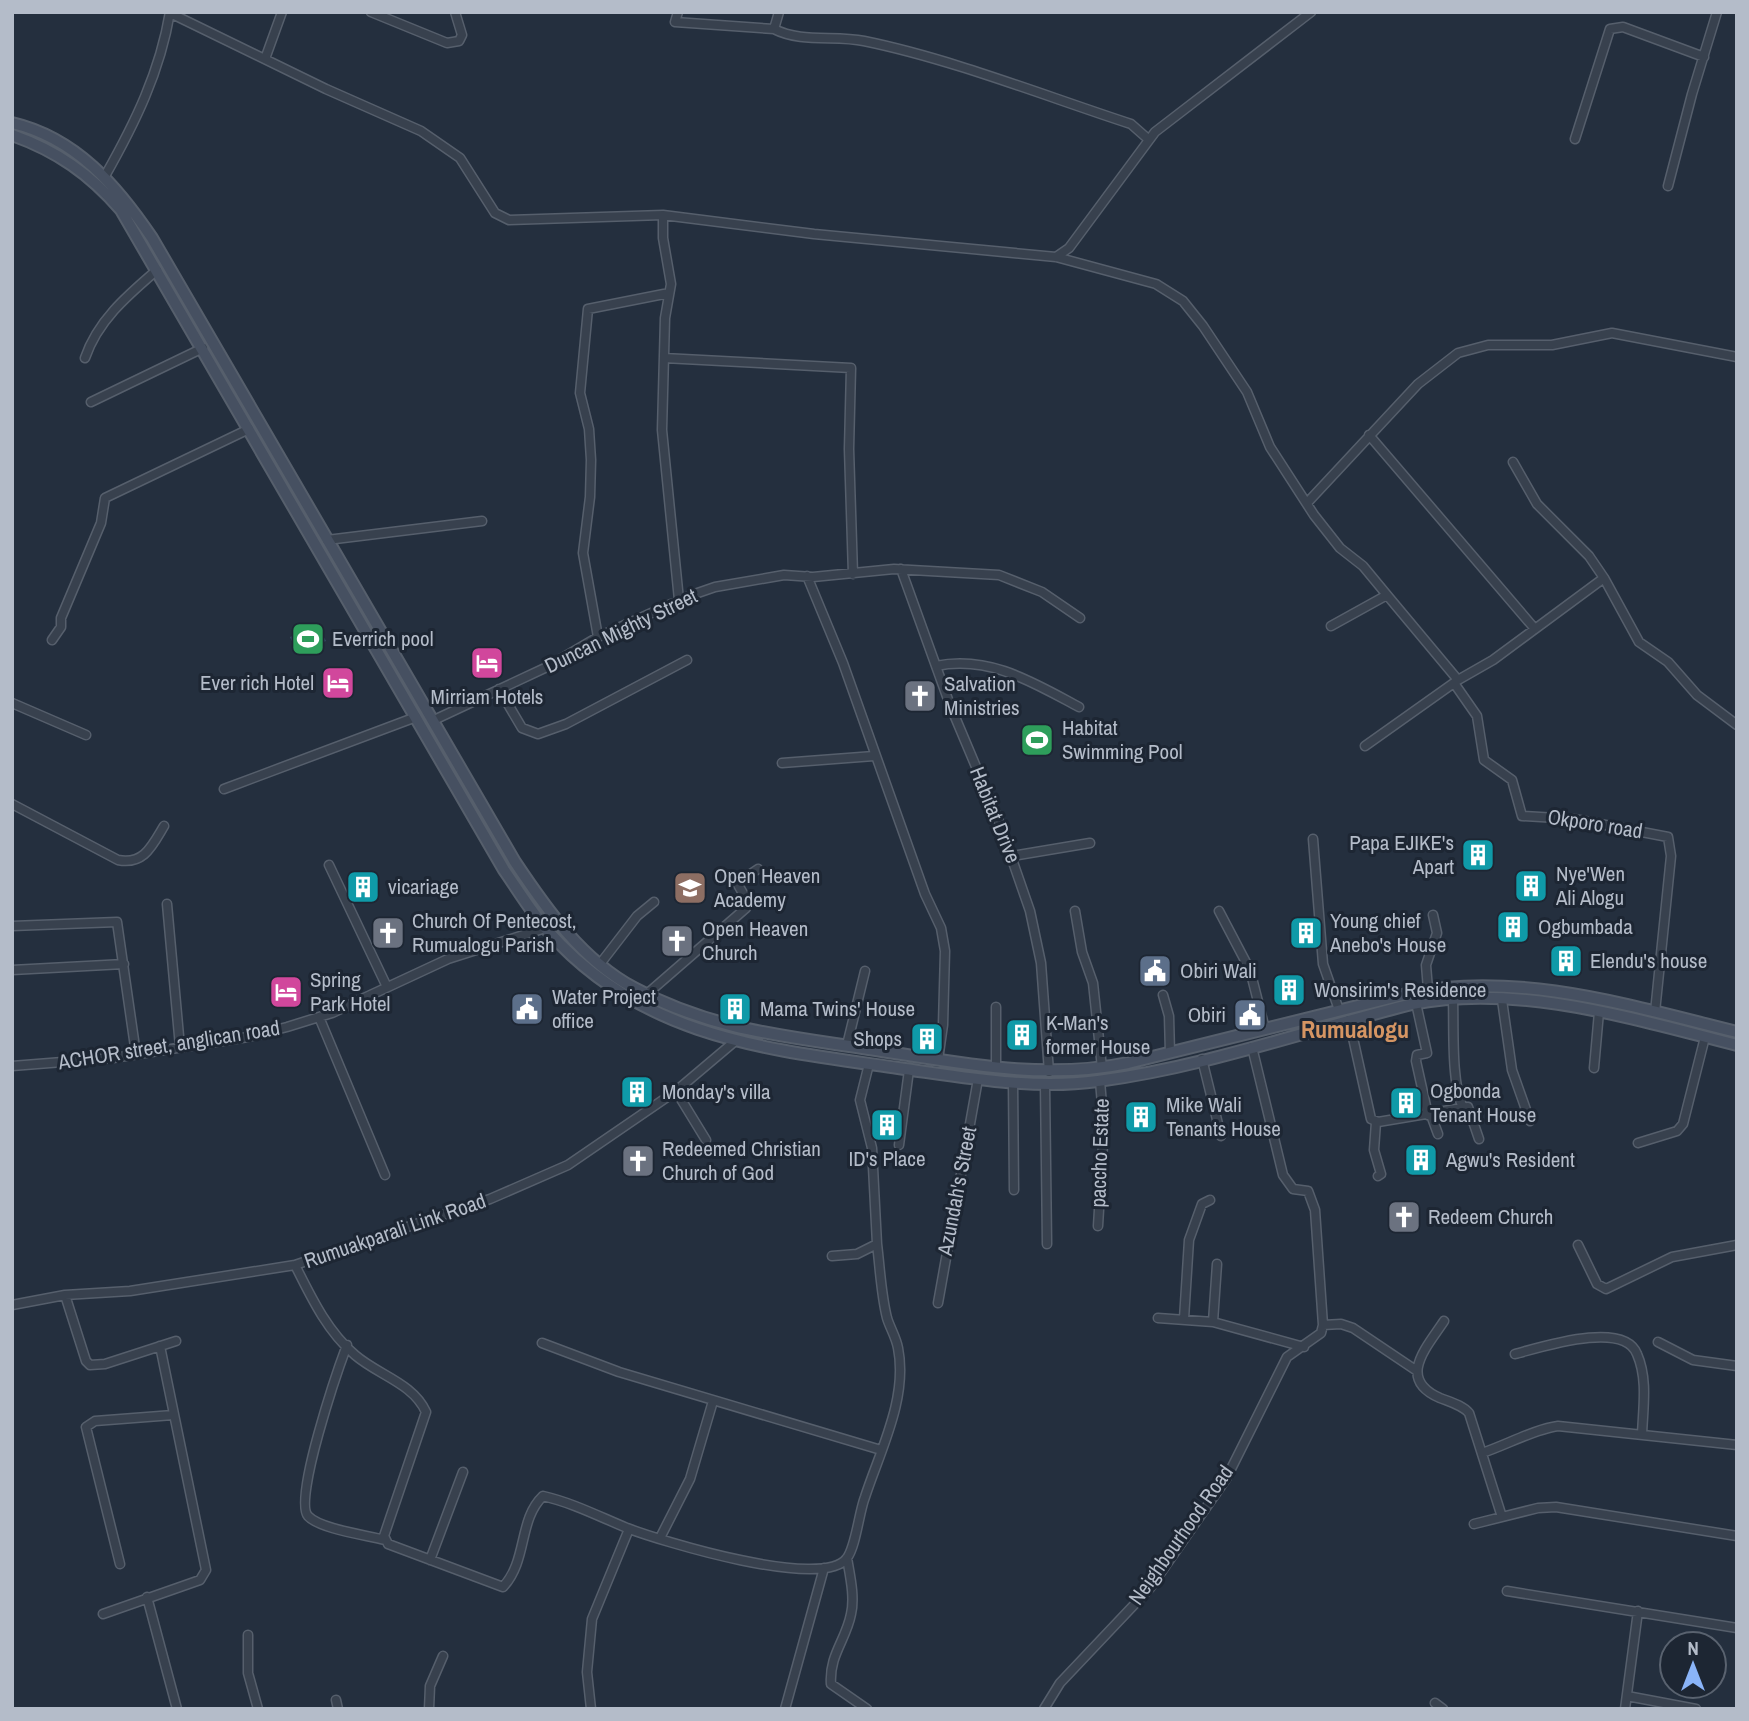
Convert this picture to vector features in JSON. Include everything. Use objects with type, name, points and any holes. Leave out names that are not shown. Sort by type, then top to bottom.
[{"type":"main road","points":[[12,123],[65,144],[105,176],[152,237],[515,862],[558,924],[600,964],[647,994],[707,1021],[937,1060],[1049,1072],[1102,1068],[1428,989],[1488,986],[1564,993],[1737,1032]]},
{"type":"main road","points":[[13,137],[59,155],[101,187],[121,210],[504,870],[546,930],[576,959],[627,996],[703,1033],[734,1042],[909,1070],[1045,1084],[1100,1081],[1252,1047],[1416,1003],[1453,999],[1502,1000],[1599,1012],[1737,1045]]},
{"type":"street","points":[[265,59],[282,12]]},
{"type":"street","points":[[371,12],[447,43],[459,41],[462,35],[455,12]]},
{"type":"street","points":[[678,12],[675,22],[774,29],[786,35],[863,41],[961,69],[1131,124],[1148,139]]},
{"type":"street","points":[[774,29],[779,12]]},
{"type":"street","points":[[1056,257],[1069,248],[1148,139],[1311,12]]},
{"type":"street","points":[[1668,186],[1717,12]]},
{"type":"street","points":[[105,176],[132,129],[151,85],[164,47],[170,13],[421,131],[460,158],[495,213],[509,220],[663,215],[814,234],[1056,257],[1156,284],[1183,301],[1233,370],[1270,447],[1340,548],[1363,566],[1456,682]]},
{"type":"street","points":[[1575,139],[1610,29],[1623,27],[1704,57]]},
{"type":"street","points":[[663,215],[663,238],[671,284],[664,317],[662,430],[679,600]]},
{"type":"street","points":[[85,358],[92,338],[103,323],[157,270]]},
{"type":"street","points":[[598,637],[583,553],[590,498],[591,460],[589,429],[580,393],[588,309],[669,293]]},
{"type":"street","points":[[1307,503],[1418,384],[1458,353],[1488,345],[1552,345],[1612,333],[1737,357]]},
{"type":"street","points":[[91,402],[203,348]]},
{"type":"street","points":[[664,358],[851,368],[849,449],[853,574]]},
{"type":"street","points":[[52,640],[61,627],[61,618],[101,523],[105,498],[249,429]]},
{"type":"street","points":[[1369,435],[1535,629]]},
{"type":"street","points":[[1513,462],[1537,504],[1590,556],[1639,642],[1668,662],[1697,695],[1737,725]]},
{"type":"street","points":[[327,540],[482,521]]},
{"type":"street","name":"Duncan Mighty Street","points":[[434,720],[499,690],[598,637],[679,600],[736,583],[784,575],[853,574],[901,569],[999,575],[1042,592],[1080,618]]},
{"type":"street","name":"Habitat Drive","points":[[901,569],[936,666],[1012,856],[1030,911],[1041,962],[1049,1072]]},
{"type":"street","points":[[807,576],[843,663],[925,894],[941,928],[945,951],[943,1025],[937,1060]]},
{"type":"street","points":[[1365,746],[1456,682],[1493,660],[1604,578]]},
{"type":"street","points":[[1331,626],[1387,595]]},
{"type":"street","points":[[499,690],[522,728],[538,734],[566,724],[687,660]]},
{"type":"street","points":[[936,666],[963,663],[991,666],[1028,680],[1079,707]]},
{"type":"street","name":"Okporo road","points":[[1456,682],[1477,716],[1484,760],[1512,780],[1522,816],[1574,819],[1668,836],[1671,856],[1655,1012]]},
{"type":"street","points":[[12,703],[86,735]]},
{"type":"street","points":[[224,789],[416,717]]},
{"type":"street","points":[[782,763],[874,756]]},
{"type":"street","points":[[12,804],[118,860],[131,863],[142,859],[164,826]]},
{"type":"street","points":[[1313,839],[1321,956],[1339,1010]]},
{"type":"street","points":[[1012,856],[1090,843]]},
{"type":"street","points":[[328,865],[387,987]]},
{"type":"street","points":[[647,994],[746,908],[748,902],[737,883],[758,869]]},
{"type":"street","points":[[600,964],[637,916],[654,902]]},
{"type":"street","points":[[167,904],[180,1046]]},
{"type":"street","points":[[1075,911],[1082,952],[1093,983],[1101,1035],[1102,1068]]},
{"type":"street","points":[[1219,911],[1250,970],[1265,1029]]},
{"type":"street","points":[[1428,989],[1426,965],[1437,933],[1433,915]]},
{"type":"street","points":[[12,926],[117,922],[136,1054]]},
{"type":"street","name":"ACHOR street, anglican road","points":[[12,1066],[136,1054],[248,1037],[319,1017],[448,959],[558,924]]},
{"type":"street","points":[[12,970],[124,964]]},
{"type":"street","points":[[847,1045],[865,971]]},
{"type":"street","points":[[1488,986],[1489,1000]]},
{"type":"street","points":[[1163,995],[1169,1016],[1170,1053]]},
{"type":"street","points":[[1453,999],[1458,1097],[1463,1108]]},
{"type":"street","points":[[1502,1000],[1517,1089],[1530,1121]]},
{"type":"street","points":[[1416,1003],[1427,1053],[1417,1055],[1416,1060],[1429,1115],[1438,1134]]},
{"type":"street","points":[[996,1007],[996,1067]]},
{"type":"street","points":[[1594,1068],[1599,1012]]},
{"type":"street","points":[[319,1017],[385,1175]]},
{"type":"street","points":[[1349,1020],[1371,1119],[1376,1122],[1468,1107],[1479,1139]]},
{"type":"street","points":[[1638,1143],[1677,1130],[1683,1124],[1705,1037]]},
{"type":"street","name":"Rumuakparali Link Road","points":[[12,1305],[65,1295],[130,1291],[295,1265],[527,1184],[568,1165],[676,1091],[734,1042]]},
{"type":"street","points":[[1252,1047],[1283,1175],[1293,1189],[1308,1191],[1315,1210],[1324,1325],[1347,1325],[1417,1371]]},
{"type":"street","points":[[1202,1059],[1221,1136]]},
{"type":"street","points":[[867,1709],[831,1684],[830,1667],[851,1614],[851,1581],[847,1558],[893,1418],[898,1348],[886,1316],[877,1244],[872,1148],[860,1100],[869,1064]]},
{"type":"street","points":[[899,1145],[909,1070]]},
{"type":"street","name":"Azundah's Street","points":[[938,1303],[978,1079]]},
{"type":"street","name":"paccho Estate","points":[[1098,1226],[1104,1128],[1100,1081]]},
{"type":"street","points":[[1013,1082],[1014,1190]]},
{"type":"street","points":[[1045,1084],[1046,1244]]},
{"type":"street","points":[[676,1091],[706,1140]]},
{"type":"street","points":[[1376,1122],[1374,1150],[1381,1174],[1378,1175]]},
{"type":"street","points":[[1184,1319],[1189,1240],[1202,1204],[1210,1200]]},
{"type":"street","points":[[832,1256],[857,1254],[877,1244]]},
{"type":"street","points":[[1578,1245],[1597,1284],[1606,1289],[1672,1257],[1737,1245]]},
{"type":"street","points":[[1213,1322],[1217,1264]]},
{"type":"street","points":[[295,1265],[319,1313],[346,1345],[355,1355],[419,1397],[426,1412],[385,1540]]},
{"type":"street","points":[[65,1295],[90,1365],[105,1364],[176,1340]]},
{"type":"street","points":[[1158,1318],[1213,1322],[1304,1348]]},
{"type":"street","points":[[1444,1321],[1418,1361],[1417,1371],[1424,1390],[1469,1413],[1502,1517]]},
{"type":"street","name":"Neighbourhood Road","points":[[1044,1709],[1060,1683],[1150,1588],[1226,1479],[1287,1357],[1304,1348],[1321,1333],[1324,1325]]},
{"type":"street","points":[[1515,1354],[1567,1340],[1619,1338],[1629,1342],[1637,1352],[1644,1380],[1642,1435]]},
{"type":"street","points":[[1658,1342],[1693,1360],[1737,1366]]},
{"type":"street","points":[[542,1343],[619,1372],[881,1450]]},
{"type":"street","points":[[346,1345],[327,1398],[323,1424],[303,1494],[307,1516],[320,1523],[385,1540],[388,1544],[503,1587],[516,1573],[533,1505],[543,1496],[571,1502],[629,1529],[733,1559],[805,1570],[833,1568],[847,1558]]},
{"type":"street","points":[[103,1614],[200,1580],[206,1570],[173,1415],[172,1393],[160,1346]]},
{"type":"street","points":[[660,1538],[690,1479],[713,1401]]},
{"type":"street","points":[[120,1564],[86,1427],[95,1421],[173,1415]]},
{"type":"street","points":[[1482,1453],[1519,1441],[1545,1428],[1737,1445]]},
{"type":"street","points":[[430,1560],[463,1472]]},
{"type":"street","points":[[1474,1524],[1556,1507],[1737,1536]]},
{"type":"street","points":[[591,1709],[587,1672],[592,1619],[629,1529]]},
{"type":"street","points":[[785,1709],[824,1568]]},
{"type":"street","points":[[1507,1591],[1737,1628]]},
{"type":"street","points":[[147,1597],[177,1709]]},
{"type":"street","points":[[1625,1709],[1638,1611]]},
{"type":"street","points":[[248,1635],[248,1673],[258,1709]]},
{"type":"street","points":[[429,1709],[430,1686],[443,1656]]},
{"type":"street","points":[[1627,1696],[1696,1709]]},
{"type":"street","points":[[1435,1703],[1443,1709]]},
{"type":"water","name":"Everrich pool","points":[[318,626],[326,641],[297,652],[290,637]]},
{"type":"waterway","points":[[497,948],[537,936]]},
{"type":"place","name":"Everrich pool","points":[[308,639]]},
{"type":"place","name":"Mirriam Hotels","points":[[487,663]]},
{"type":"place","name":"Ever rich Hotel","points":[[338,683]]},
{"type":"place","name":"Salvation Ministries","points":[[920,696]]},
{"type":"place","name":"Habitat Swimming Pool","points":[[1037,740]]},
{"type":"place","name":"Papa EJIKE's Apart","points":[[1478,855]]},
{"type":"place","name":"Nye'Wen Ali Alogu","points":[[1531,886]]},
{"type":"place","name":"vicariage","points":[[363,887]]},
{"type":"place","name":"Open Heaven Academy","points":[[690,888]]},
{"type":"place","name":"Ogbumbada","points":[[1513,927]]},
{"type":"place","name":"Church Of Pentecost, Rumualogu Parish","points":[[388,933]]},
{"type":"place","name":"Young chief Anebo's House","points":[[1306,933]]},
{"type":"place","name":"Open Heaven Church","points":[[677,941]]},
{"type":"place","name":"Elendu's house","points":[[1566,961]]},
{"type":"place","name":"Obiri Wali","points":[[1155,971]]},
{"type":"place","name":"Wonsirim's Residence","points":[[1289,990]]},
{"type":"place","name":"Spring Park Hotel","points":[[286,992]]},
{"type":"place","name":"Water Project office","points":[[527,1009]]},
{"type":"place","name":"Mama Twins' House","points":[[735,1009]]},
{"type":"place","name":"Obiri","points":[[1250,1015]]},
{"type":"place","name":"K-Man's former House","points":[[1022,1035]]},
{"type":"place","name":"Shops","points":[[927,1039]]},
{"type":"place","name":"Monday's villa","points":[[637,1092]]},
{"type":"place","name":"Ogbonda Tenant House","points":[[1406,1103]]},
{"type":"place","name":"Mike Wali Tenants House","points":[[1141,1117]]},
{"type":"place","name":"ID's Place","points":[[887,1125]]},
{"type":"place","name":"Agwu's Resident","points":[[1421,1160]]},
{"type":"place","name":"Redeemed Christian Church of God","points":[[638,1161]]},
{"type":"place","name":"Redeem Church","points":[[1404,1217]]},
{"type":"district","name":"Rumualogu","points":[[1355,1030]]}]
